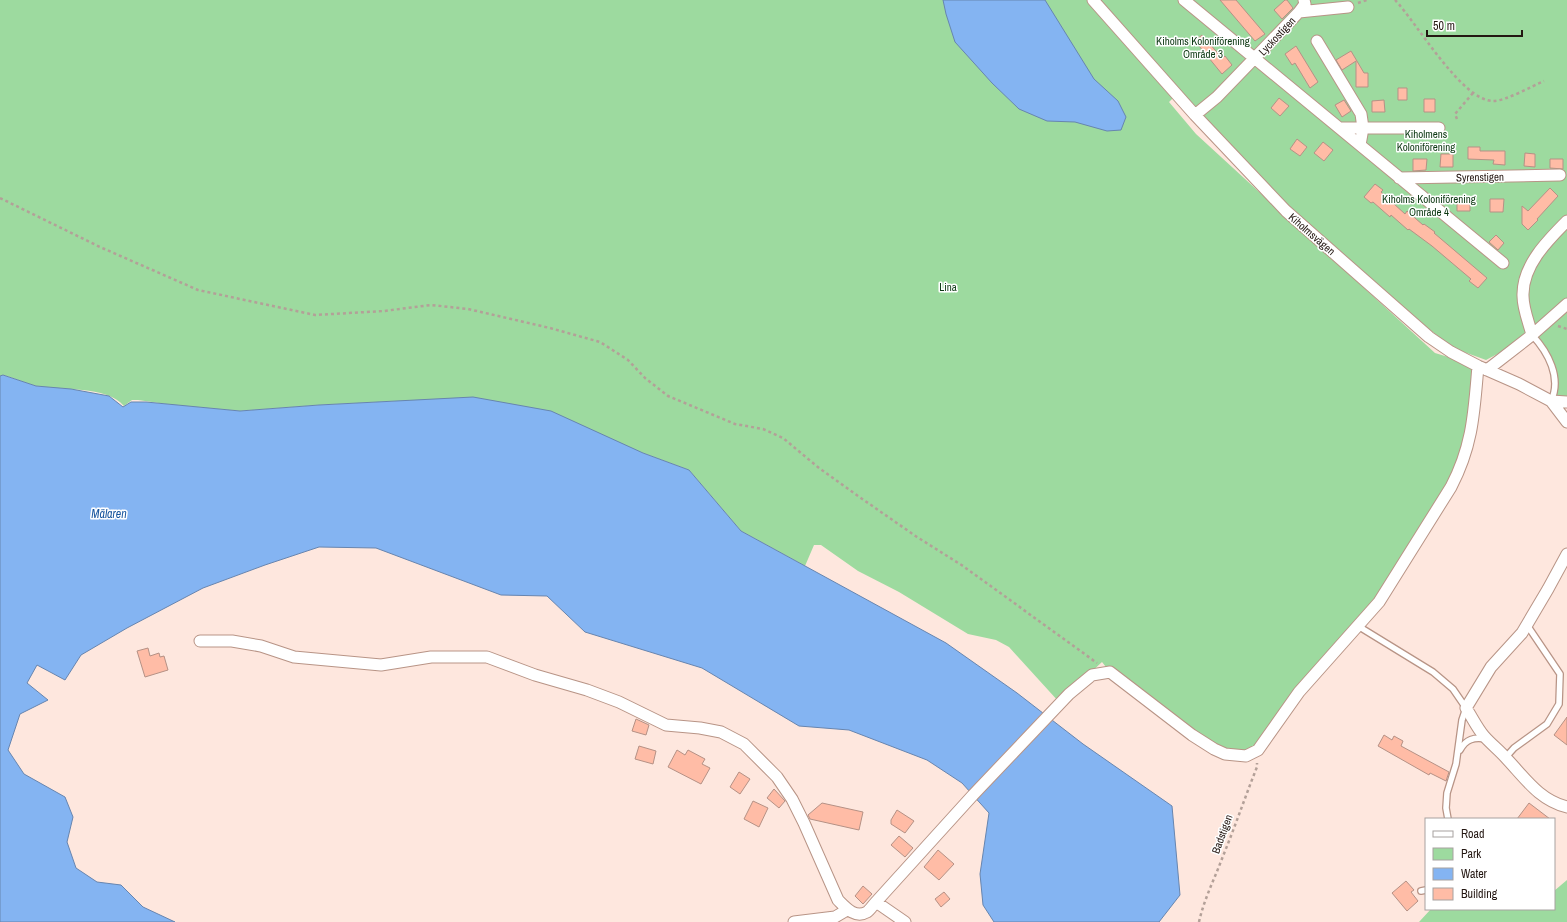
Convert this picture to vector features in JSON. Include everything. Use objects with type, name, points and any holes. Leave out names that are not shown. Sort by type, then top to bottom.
[{"type":"street","name":"Kiholmsvägen","points":[[1093,0],[1195,115],[1286,211],[1429,337],[1451,352],[1551,401],[1567,422]]},
{"type":"street","points":[[1184,0],[1503,263]]},
{"type":"street","name":"Lyckostigen","points":[[1195,115],[1217,97],[1255,59],[1299,12],[1305,4],[1304,0]]},
{"type":"street","name":"Lyckostigen","points":[[1299,12],[1348,8]]},
{"type":"street","points":[[1317,41],[1361,114],[1363,128],[1360,146]]},
{"type":"street","points":[[1340,128],[1439,128]]},
{"type":"street","name":"Syrenstigen","points":[[1399,178],[1560,175]]},
{"type":"street","points":[[1532,335],[1526,316],[1523,296],[1526,276],[1532,262],[1547,242],[1567,221]]},
{"type":"street","points":[[794,922],[866,912],[973,795],[1048,716],[1069,694],[1092,675],[1110,672],[1192,735],[1225,754],[1246,756],[1258,750],[1299,692],[1379,602],[1451,487],[1461,468],[1468,449],[1482,368],[1532,335],[1567,304]]},
{"type":"street","points":[[1551,401],[1567,402]]},
{"type":"street","points":[[1567,554],[1522,633],[1491,667],[1466,708],[1483,735],[1506,757],[1527,782],[1542,796],[1556,804],[1567,807]]},
{"type":"street","points":[[200,641],[232,641],[261,646],[294,657],[381,666],[431,657],[487,657],[535,675],[593,692],[619,702],[666,725],[700,728],[721,732],[744,744],[777,777],[792,799],[804,823],[838,900],[852,915]]},
{"type":"street","points":[[876,902],[904,922]]},
{"type":"lane","points":[[1532,335],[1542,346],[1554,368],[1554,394],[1551,401]]},
{"type":"lane","points":[[1506,757],[1514,748],[1547,724],[1559,704],[1560,674],[1527,625]]},
{"type":"lane","points":[[1358,626],[1432,672],[1453,689],[1466,708],[1462,720],[1456,764],[1447,793],[1446,808],[1448,818]]},
{"type":"lane","points":[[1560,674],[1567,674]]},
{"type":"lane","points":[[1458,754],[1467,741],[1472,739],[1488,740]]},
{"type":"path","points":[[1395,0],[1423,35],[1441,61],[1456,78],[1478,97],[1494,101],[1520,93],[1544,81]]},
{"type":"path","points":[[1457,120],[1455,114],[1473,93]]},
{"type":"path","points":[[0,198],[100,247],[198,290],[315,316],[384,311],[431,305],[468,309],[550,328],[600,342],[628,360],[645,378],[668,396],[735,424],[763,429],[783,438],[819,468],[858,496],[917,537],[963,566],[1110,672]]},
{"type":"path","name":"Badstigen","points":[[1200,922],[1202,906],[1257,768],[1258,750]]},
{"type":"green space","name":"Lina","points":[[0,0],[1567,0],[1567,402],[1551,401],[1554,368],[1533,335],[1486,360],[1453,348],[1429,329],[1289,207],[1179,92],[1169,102],[1196,134],[1435,353],[1478,366],[1467,449],[1379,602],[1258,750],[1225,754],[1110,672],[1102,662],[1059,702],[1009,647],[996,640],[968,634],[899,592],[858,571],[821,545],[814,545],[805,566],[741,531],[689,470],[643,453],[398,401],[240,411],[173,405],[138,400],[132,400],[124,406],[116,399],[95,392],[36,386],[3,375],[0,376]]},
{"type":"green space","points":[[1567,880],[1567,922],[1419,922],[1430,910],[1555,910],[1555,890]]},
{"type":"water","points":[[943,0],[1045,0],[1094,79],[1118,101],[1126,117],[1121,130],[1107,131],[1075,122],[1047,121],[1019,109],[992,83],[955,42]]},
{"type":"water","name":"Mälaren","points":[[3,375],[36,386],[71,389],[109,396],[123,407],[131,402],[146,402],[240,411],[319,405],[473,397],[551,411],[643,453],[689,470],[741,531],[946,643],[1017,693],[1083,744],[1172,806],[1180,895],[1159,922],[994,922],[983,905],[980,874],[989,813],[962,783],[927,760],[849,730],[799,726],[702,668],[585,632],[547,596],[501,595],[376,548],[319,547],[203,588],[127,628],[81,655],[65,680],[37,665],[27,683],[48,700],[20,714],[8,750],[24,774],[65,797],[73,817],[67,842],[76,868],[97,882],[121,885],[143,907],[175,922],[0,922],[0,376]]},
{"type":"building","points":[[1220,0],[1236,0],[1265,34],[1255,41]]},
{"type":"building","points":[[1285,0],[1287,0],[1293,8],[1282,19],[1274,10]]},
{"type":"building","points":[[1202,35],[1222,58],[1225,56],[1232,65],[1222,74],[1195,41]]},
{"type":"building","points":[[1296,46],[1318,82],[1310,88],[1295,63],[1292,65],[1285,54]]},
{"type":"building","points":[[1351,51],[1364,73],[1368,73],[1368,87],[1356,87],[1356,61],[1342,70],[1336,60]]},
{"type":"building","points":[[1398,88],[1407,88],[1407,100],[1398,100]]},
{"type":"building","points":[[1279,98],[1289,106],[1280,116],[1271,108]]},
{"type":"building","points":[[1424,99],[1435,99],[1435,112],[1424,112]]},
{"type":"building","points":[[1344,100],[1351,111],[1342,117],[1335,105]]},
{"type":"building","points":[[1384,100],[1385,112],[1372,112],[1372,101]]},
{"type":"building","points":[[1297,139],[1307,147],[1300,156],[1290,149]]},
{"type":"building","points":[[1323,142],[1333,150],[1324,161],[1314,153]]},
{"type":"building","points":[[1468,147],[1480,147],[1480,151],[1505,151],[1505,165],[1493,164],[1494,160],[1468,159]]},
{"type":"building","points":[[1525,153],[1535,154],[1535,167],[1524,166]]},
{"type":"building","points":[[1441,154],[1453,154],[1453,167],[1440,167]]},
{"type":"building","points":[[1413,159],[1427,159],[1426,170],[1413,171]]},
{"type":"building","points":[[1550,159],[1563,159],[1563,169],[1550,168]]},
{"type":"building","points":[[1375,184],[1383,190],[1381,192],[1405,214],[1407,211],[1423,225],[1424,224],[1435,232],[1434,233],[1487,278],[1478,288],[1469,281],[1471,279],[1432,246],[1409,229],[1408,230],[1391,215],[1390,217],[1373,202],[1371,203],[1364,197]]},
{"type":"building","points":[[1550,188],[1558,196],[1528,230],[1522,224],[1522,206],[1528,211]]},
{"type":"building","points":[[1457,199],[1470,200],[1470,211],[1457,211]]},
{"type":"building","points":[[1490,199],[1504,199],[1503,212],[1490,212]]},
{"type":"building","points":[[1496,235],[1504,243],[1498,250],[1489,242]]},
{"type":"building","points":[[148,648],[150,656],[159,653],[160,657],[164,656],[168,670],[145,677],[137,651]]},
{"type":"building","points":[[1567,717],[1567,745],[1554,735]]},
{"type":"building","points":[[636,719],[649,725],[646,735],[632,731]]},
{"type":"building","points":[[1384,735],[1392,740],[1394,736],[1403,741],[1401,746],[1449,772],[1446,781],[1430,773],[1429,775],[1378,746]]},
{"type":"building","points":[[639,746],[656,751],[653,764],[635,759]]},
{"type":"building","points":[[677,750],[685,755],[688,750],[705,759],[702,764],[710,768],[701,784],[668,767]]},
{"type":"building","points":[[739,772],[750,779],[740,794],[730,787]]},
{"type":"building","points":[[774,789],[785,801],[779,808],[767,798]]},
{"type":"building","points":[[753,801],[768,808],[759,827],[744,819]]},
{"type":"building","points":[[822,803],[863,812],[859,830],[810,819],[808,815]]},
{"type":"building","points":[[1529,803],[1549,818],[1518,818]]},
{"type":"building","points":[[897,810],[914,821],[905,833],[891,824],[891,820]]},
{"type":"building","points":[[899,836],[913,848],[905,857],[891,845]]},
{"type":"building","points":[[938,850],[954,864],[939,880],[924,867]]},
{"type":"building","points":[[1406,881],[1414,890],[1411,892],[1418,901],[1407,911],[1392,893]]},
{"type":"building","points":[[863,886],[872,894],[863,904],[855,896]]},
{"type":"building","points":[[944,892],[950,899],[941,907],[935,899]]},
{"type":"park label","name":"Kiholms Koloniförening Område 3","points":[[1203,47]]},
{"type":"park label","name":"Kiholmens Koloniförening","points":[[1426,140]]},
{"type":"park label","name":"Kiholms Koloniförening Område 4","points":[[1429,205]]}]
